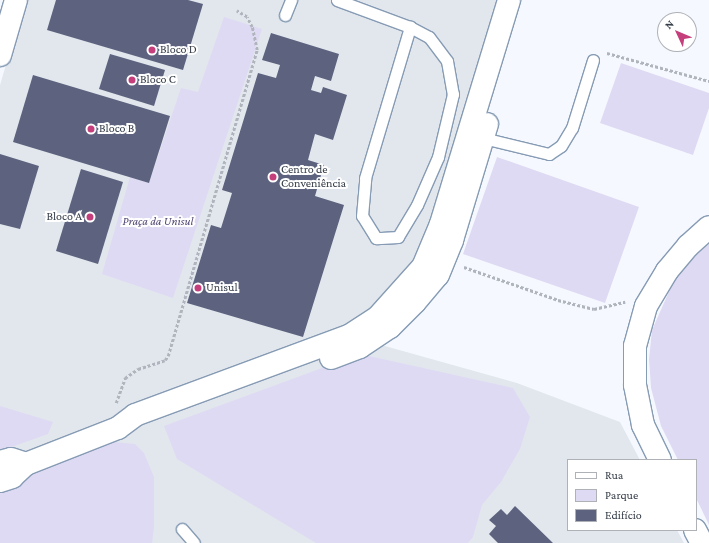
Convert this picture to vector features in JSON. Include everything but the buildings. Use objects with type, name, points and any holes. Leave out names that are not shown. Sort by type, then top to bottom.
[{"type":"street","points":[[0,55],[16,0]]},
{"type":"street","points":[[118,428],[138,430],[360,348],[390,327],[416,302],[438,275],[452,240],[467,165],[509,0]]},
{"type":"street","points":[[0,481],[12,477],[26,464],[118,428],[135,415],[349,336],[377,318],[423,267],[467,165],[483,138],[525,0]]},
{"type":"street","points":[[660,459],[643,425],[634,385],[635,346],[646,306],[667,271],[688,246],[709,227]]},
{"type":"street","points":[[0,462],[11,459],[26,464]]},
{"type":"street","points":[[696,531],[702,543]]},
{"type":"lane","points":[[285,15],[291,0]]},
{"type":"lane","points":[[337,0],[410,28],[429,37],[447,61],[453,94],[438,157],[418,205],[398,237],[376,238],[362,216],[365,178],[410,28]]},
{"type":"lane","points":[[483,138],[549,154],[561,146],[572,128],[593,60]]},
{"type":"lane","points":[[438,157],[467,165]]},
{"type":"lane","points":[[182,529],[194,543]]},
{"type":"path","points":[[117,398],[125,378],[131,373],[160,362],[168,356],[257,50],[252,27],[247,17],[237,11]]},
{"type":"path","points":[[604,52],[709,81]]},
{"type":"path","points":[[444,260],[558,300],[594,310],[620,304],[654,292]]},
{"type":"shaded area","name":"Unisul","points":[[25,0],[500,0],[420,262],[373,314],[335,332],[517,383],[620,422],[639,459],[567,459],[567,531],[678,531],[684,543],[0,543],[0,85]]},
{"type":"green space","name":"Praça da Unisul","points":[[224,17],[262,29],[173,298],[102,274],[130,177],[149,183],[181,88],[198,92]]},
{"type":"green space","points":[[621,63],[709,93],[709,108],[693,155],[600,123]]},
{"type":"green space","points":[[497,157],[639,207],[605,303],[463,254]]},
{"type":"green space","points":[[709,244],[709,525],[697,500],[697,459],[678,459],[661,426],[651,388],[649,359],[652,330],[675,278],[694,257]]},
{"type":"green space","points":[[360,354],[513,388],[530,417],[520,449],[501,482],[482,505],[473,537],[468,543],[316,543],[177,459],[164,426]]},
{"type":"green space","points":[[0,406],[53,422],[48,434],[0,451]]},
{"type":"green space","points":[[115,442],[135,444],[144,453],[154,477],[154,528],[152,543],[0,543],[0,486]]},
{"type":"place","name":"Bloco D","points":[[152,50]]},
{"type":"place","name":"Bloco C","points":[[132,80]]},
{"type":"place","name":"Bloco B","points":[[91,129]]},
{"type":"place","name":"Centro de Conveniência","points":[[273,177]]},
{"type":"place","name":"Bloco A","points":[[90,217]]},
{"type":"place","name":"Unisul","points":[[198,288]]}]
